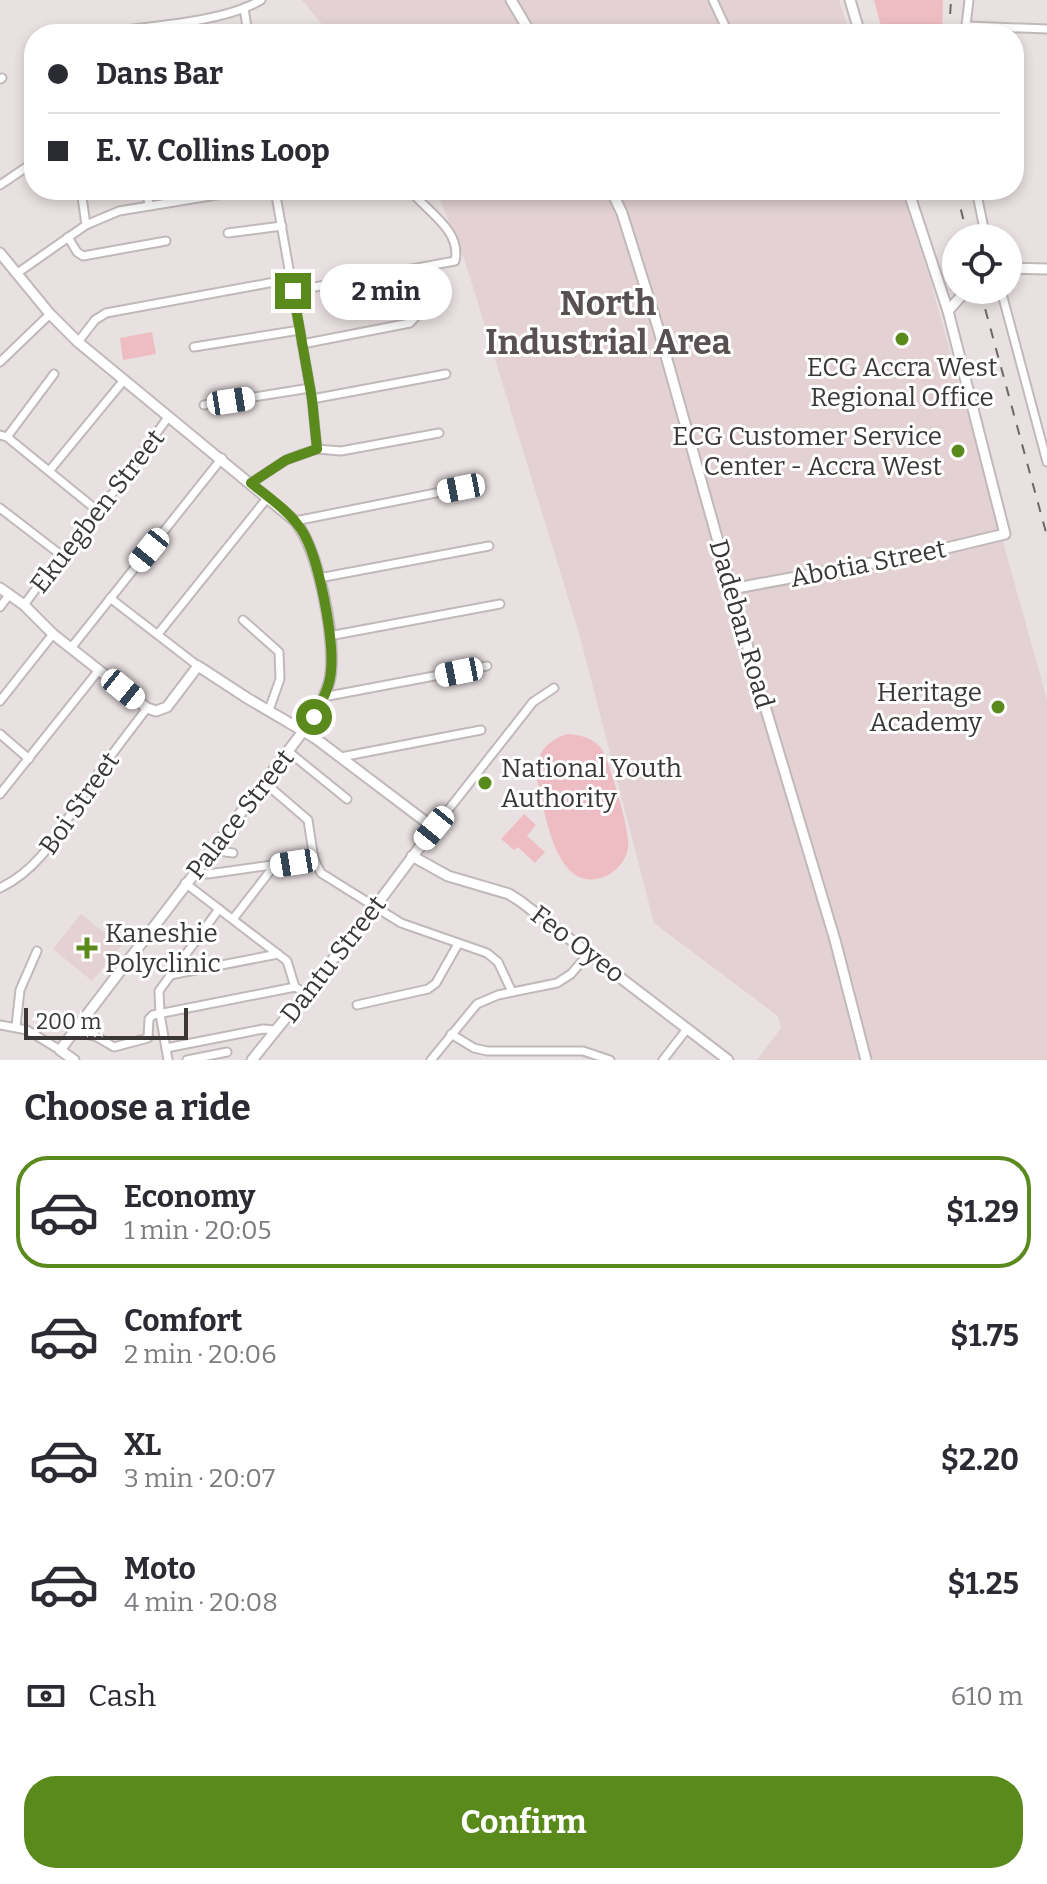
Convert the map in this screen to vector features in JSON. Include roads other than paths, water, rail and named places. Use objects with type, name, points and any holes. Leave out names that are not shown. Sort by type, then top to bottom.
[{"type":"street","points":[[170,24],[209,19],[261,0]]},
{"type":"street","points":[[511,0],[525,24]]},
{"type":"street","points":[[713,0],[725,24]]},
{"type":"street","points":[[850,0],[857,24]]},
{"type":"street","points":[[967,24],[969,0]]},
{"type":"street","points":[[244,8],[246,24]]},
{"type":"street","points":[[1024,29],[1047,29]]},
{"type":"street","points":[[0,185],[24,169]]},
{"type":"street","points":[[82,200],[86,225]]},
{"type":"street","points":[[148,200],[149,204]]},
{"type":"street","points":[[16,274],[86,225],[119,211],[171,200]]},
{"type":"street","points":[[277,200],[312,399],[317,449]]},
{"type":"street","points":[[293,291],[455,261],[456,253],[445,224],[417,200]]},
{"type":"street","name":"Dadeban Road","points":[[616,200],[659,331],[731,589],[835,940],[866,1060]]},
{"type":"street","points":[[911,200],[948,311],[954,304]]},
{"type":"street","points":[[978,200],[983,224]]},
{"type":"street","points":[[228,233],[282,226]]},
{"type":"street","points":[[68,237],[83,256],[166,241]]},
{"type":"street","name":"Palace Street","points":[[1,256],[78,342],[295,521],[309,543],[319,578],[332,669],[323,697],[305,731],[185,883],[60,1050]]},
{"type":"street","points":[[1022,268],[1047,269]]},
{"type":"street","points":[[78,342],[95,320],[106,313],[291,279]]},
{"type":"street","points":[[302,344],[410,323],[420,312],[426,298]]},
{"type":"street","points":[[1005,304],[1044,438],[1047,462]]},
{"type":"street","name":"Abotia Street","points":[[731,589],[926,553],[1005,534],[948,311]]},
{"type":"street","points":[[0,362],[50,314]]},
{"type":"street","points":[[194,347],[300,330]]},
{"type":"street","points":[[54,374],[3,436],[50,470],[99,512]]},
{"type":"street","points":[[312,399],[446,374]]},
{"type":"street","points":[[50,470],[124,380]]},
{"type":"street","points":[[204,405],[310,388]]},
{"type":"street","name":"Ekuegben Street","points":[[24,605],[61,555],[99,512],[169,416]]},
{"type":"street","points":[[251,483],[286,460],[317,449],[341,451],[439,433]]},
{"type":"street","points":[[71,648],[222,458]]},
{"type":"street","points":[[295,521],[461,488]]},
{"type":"street","points":[[158,634],[268,497]]},
{"type":"street","points":[[0,508],[61,555]]},
{"type":"street","points":[[319,578],[489,546]]},
{"type":"street","points":[[0,607],[4,592],[24,605],[53,634],[147,708],[156,711],[167,707],[198,666]]},
{"type":"street","points":[[110,598],[198,666],[305,731],[434,828],[533,702],[554,688]]},
{"type":"street","points":[[329,636],[500,604]]},
{"type":"street","points":[[243,620],[279,652],[280,679],[269,710]]},
{"type":"street","points":[[0,701],[53,634]]},
{"type":"street","points":[[323,697],[487,666]]},
{"type":"street","points":[[0,794],[99,670]]},
{"type":"street","name":"Boi Street","points":[[0,888],[27,871],[44,854],[85,791],[147,708]]},
{"type":"street","points":[[341,757],[481,730]]},
{"type":"street","points":[[0,734],[29,759]]},
{"type":"street","points":[[289,752],[347,799]]},
{"type":"street","points":[[265,783],[307,819],[314,859],[321,873],[416,930],[480,949],[498,962],[512,992]]},
{"type":"street","name":"Dantu Street","points":[[252,1060],[434,828]]},
{"type":"street","points":[[212,850],[233,853]]},
{"type":"street","name":"Feo Oyeo","points":[[412,856],[448,876],[515,897],[728,1060]]},
{"type":"street","points":[[194,872],[208,874],[314,859]]},
{"type":"street","points":[[233,919],[274,866]]},
{"type":"street","points":[[185,883],[289,964],[295,987]]},
{"type":"street","points":[[168,1060],[159,991],[219,909]]},
{"type":"street","points":[[357,1005],[428,989],[438,979],[458,944]]},
{"type":"street","points":[[16,1026],[20,990],[37,951]]},
{"type":"street","points":[[431,1060],[473,1006],[498,995],[557,983],[571,974],[590,952]]},
{"type":"street","points":[[169,975],[278,954]]},
{"type":"street","points":[[74,1031],[97,1037],[114,1047],[148,1038],[149,1019],[160,1014],[295,987],[306,993]]},
{"type":"street","points":[[1,1027],[16,1026],[27,1030],[71,1059]]},
{"type":"street","points":[[166,1048],[263,1029],[276,1030]]},
{"type":"street","points":[[663,1060],[687,1029]]},
{"type":"street","points":[[451,1034],[474,1048],[487,1051],[583,1051],[610,1060]]},
{"type":"street","points":[[582,1060],[583,1051]]},
{"type":"street","points":[[187,1060],[227,1052]]},
{"type":"railway","points":[[950,24],[951,0]]},
{"type":"railway","points":[[958,200],[964,224]]},
{"type":"railway","points":[[984,304],[1047,536]]},
{"type":"place","name":"ECG Accra West Regional Office","points":[[902,339]]},
{"type":"place","name":"ECG Customer Service Center - Accra West","points":[[958,451]]},
{"type":"place","name":"Heritage Academy","points":[[998,707]]},
{"type":"place","name":"National Youth Authority","points":[[485,783]]},
{"type":"place","name":"Kaneshie Polyclinic","points":[[87,948]]},
{"type":"district","name":"North Industrial Area","points":[[608,322]]}]
